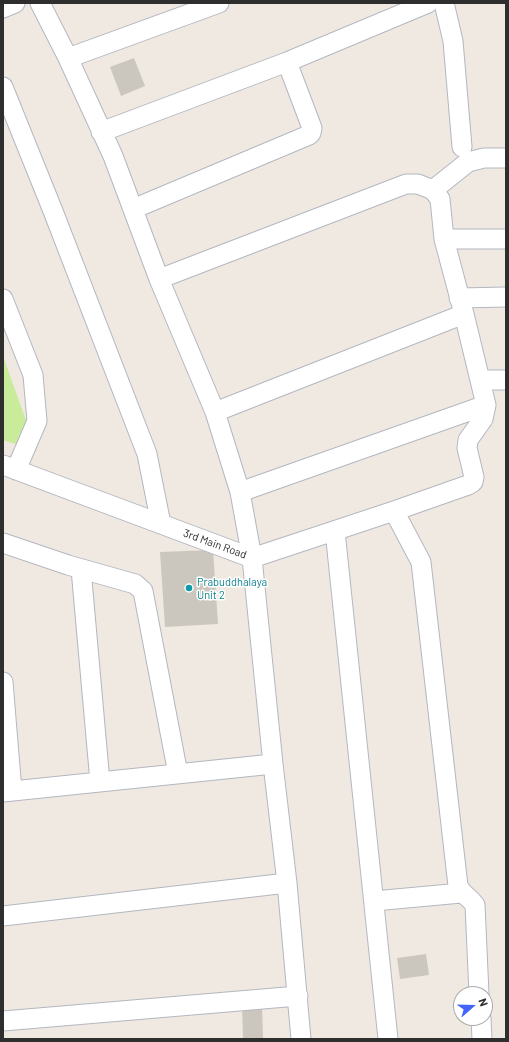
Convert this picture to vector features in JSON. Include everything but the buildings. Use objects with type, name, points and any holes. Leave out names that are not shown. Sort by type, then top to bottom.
[{"type":"street","points":[[3,8],[15,3]]},
{"type":"street","points":[[40,3],[68,58],[113,156],[159,279],[216,412],[240,492],[252,558],[287,883],[302,1039]]},
{"type":"street","points":[[68,58],[219,3]]},
{"type":"street","points":[[101,132],[287,62],[428,3]]},
{"type":"street","points":[[444,3],[453,41],[462,147]]},
{"type":"street","points":[[133,209],[309,135],[312,128],[287,62]]},
{"type":"street","points":[[3,87],[59,226],[147,454],[161,524]]},
{"type":"street","points":[[433,190],[468,162],[484,158],[506,158]]},
{"type":"street","points":[[159,279],[406,184],[418,184],[433,190],[440,199],[444,239],[486,405],[240,492]]},
{"type":"street","points":[[444,239],[506,239]]},
{"type":"street","points":[[216,412],[461,306],[506,298]]},
{"type":"street","points":[[3,299],[33,376],[37,421],[10,468]]},
{"type":"street","points":[[480,380],[506,380]]},
{"type":"street","name":"3rd Main Road","points":[[10,468],[252,558],[394,511],[473,482],[474,477],[466,448],[468,440],[482,419],[486,405]]},
{"type":"street","points":[[394,511],[421,562],[458,886],[462,893],[470,898],[474,905],[479,986]]},
{"type":"street","points":[[335,531],[388,1039]]},
{"type":"street","points":[[3,543],[81,569],[135,584],[144,591],[178,774]]},
{"type":"street","points":[[81,569],[100,782]]},
{"type":"street","points":[[3,682],[8,791],[273,764]]},
{"type":"street","points":[[3,916],[287,883]]},
{"type":"street","points":[[374,901],[462,893]]},
{"type":"street","points":[[3,1021],[298,996]]},
{"type":"street","points":[[481,1026],[482,1039]]},
{"type":"green space","points":[[3,356],[37,451],[3,440]]},
{"type":"place","name":"Prabuddhalaya Unit 2","points":[[189,588]]}]
